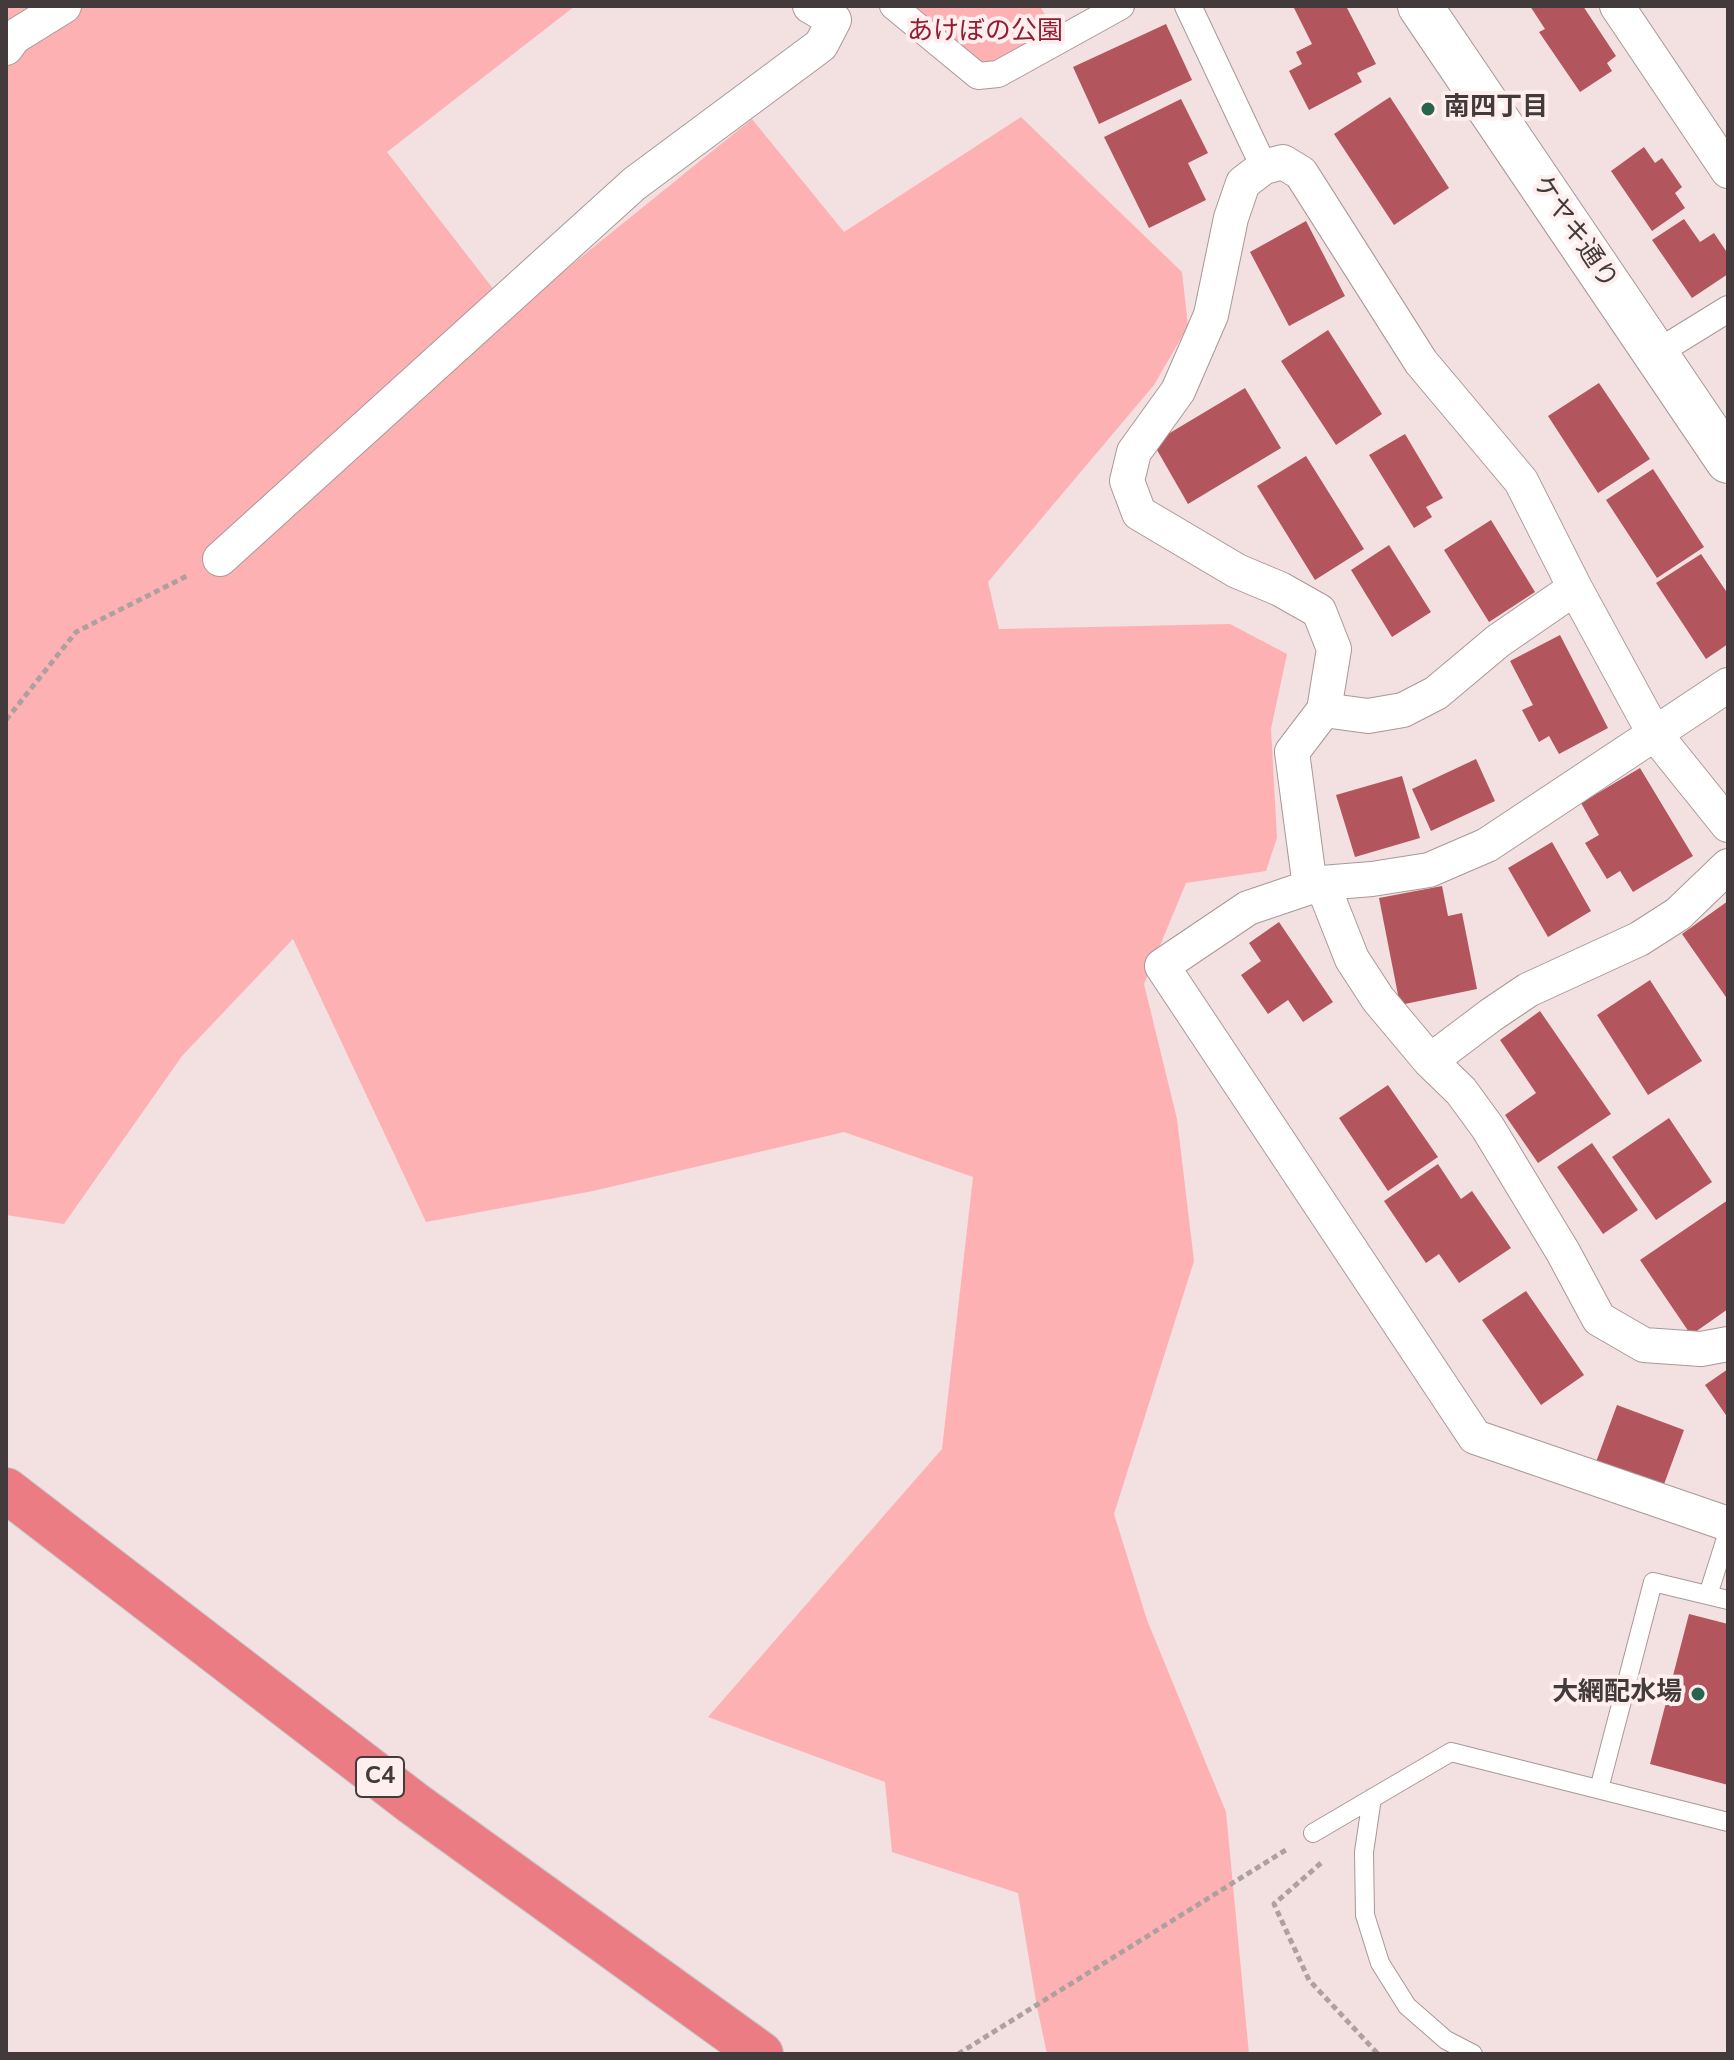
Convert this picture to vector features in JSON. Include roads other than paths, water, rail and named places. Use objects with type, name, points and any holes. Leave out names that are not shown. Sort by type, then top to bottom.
[{"type":"highway","name":"C4","points":[[6,1490],[413,1803],[761,2054]]},
{"type":"street","points":[[6,48],[14,37],[64,6]]},
{"type":"street","points":[[893,6],[978,76],[998,74],[1121,6]]},
{"type":"street","points":[[1188,6],[1264,167]]},
{"type":"street","name":"ケヤキ通り","points":[[1420,6],[1728,461]]},
{"type":"street","points":[[1617,6],[1728,171]]},
{"type":"street","points":[[220,559],[634,184],[821,45],[832,11]]},
{"type":"street","points":[[1728,825],[1654,733],[1521,481],[1421,362],[1301,173],[1283,162],[1264,167],[1243,183],[1231,218],[1211,315],[1178,391],[1134,452],[1127,481],[1139,513],[1237,571],[1280,589],[1319,611],[1334,649],[1324,710],[1292,752],[1316,885],[1352,959],[1378,999],[1430,1061],[1461,1091],[1488,1128],[1563,1252],[1599,1319],[1644,1345],[1701,1349],[1728,1344]]},
{"type":"street","points":[[1655,354],[1728,309]]},
{"type":"street","points":[[1324,710],[1368,716],[1403,710],[1436,693],[1498,641],[1575,588]]},
{"type":"street","points":[[1728,685],[1487,845],[1429,870],[1316,885],[1248,908],[1162,966],[1475,1437],[1728,1524]]},
{"type":"street","points":[[1430,1061],[1528,990],[1639,939],[1678,914],[1728,866]]},
{"type":"lane","points":[[1708,1595],[1728,1532]]},
{"type":"lane","points":[[1599,1789],[1653,1582],[1728,1600]]},
{"type":"lane","points":[[1313,1833],[1451,1752],[1728,1822]]},
{"type":"lane","points":[[1372,1798],[1364,1852],[1365,1915],[1380,1963],[1407,2006],[1446,2040],[1473,2054]]},
{"type":"place","name":"南四丁目","points":[[1428,109]]},
{"type":"place","name":"大網配水場","points":[[1698,1694]]},
{"type":"park label","name":"あけぼの公園","points":[[985,33]]}]
